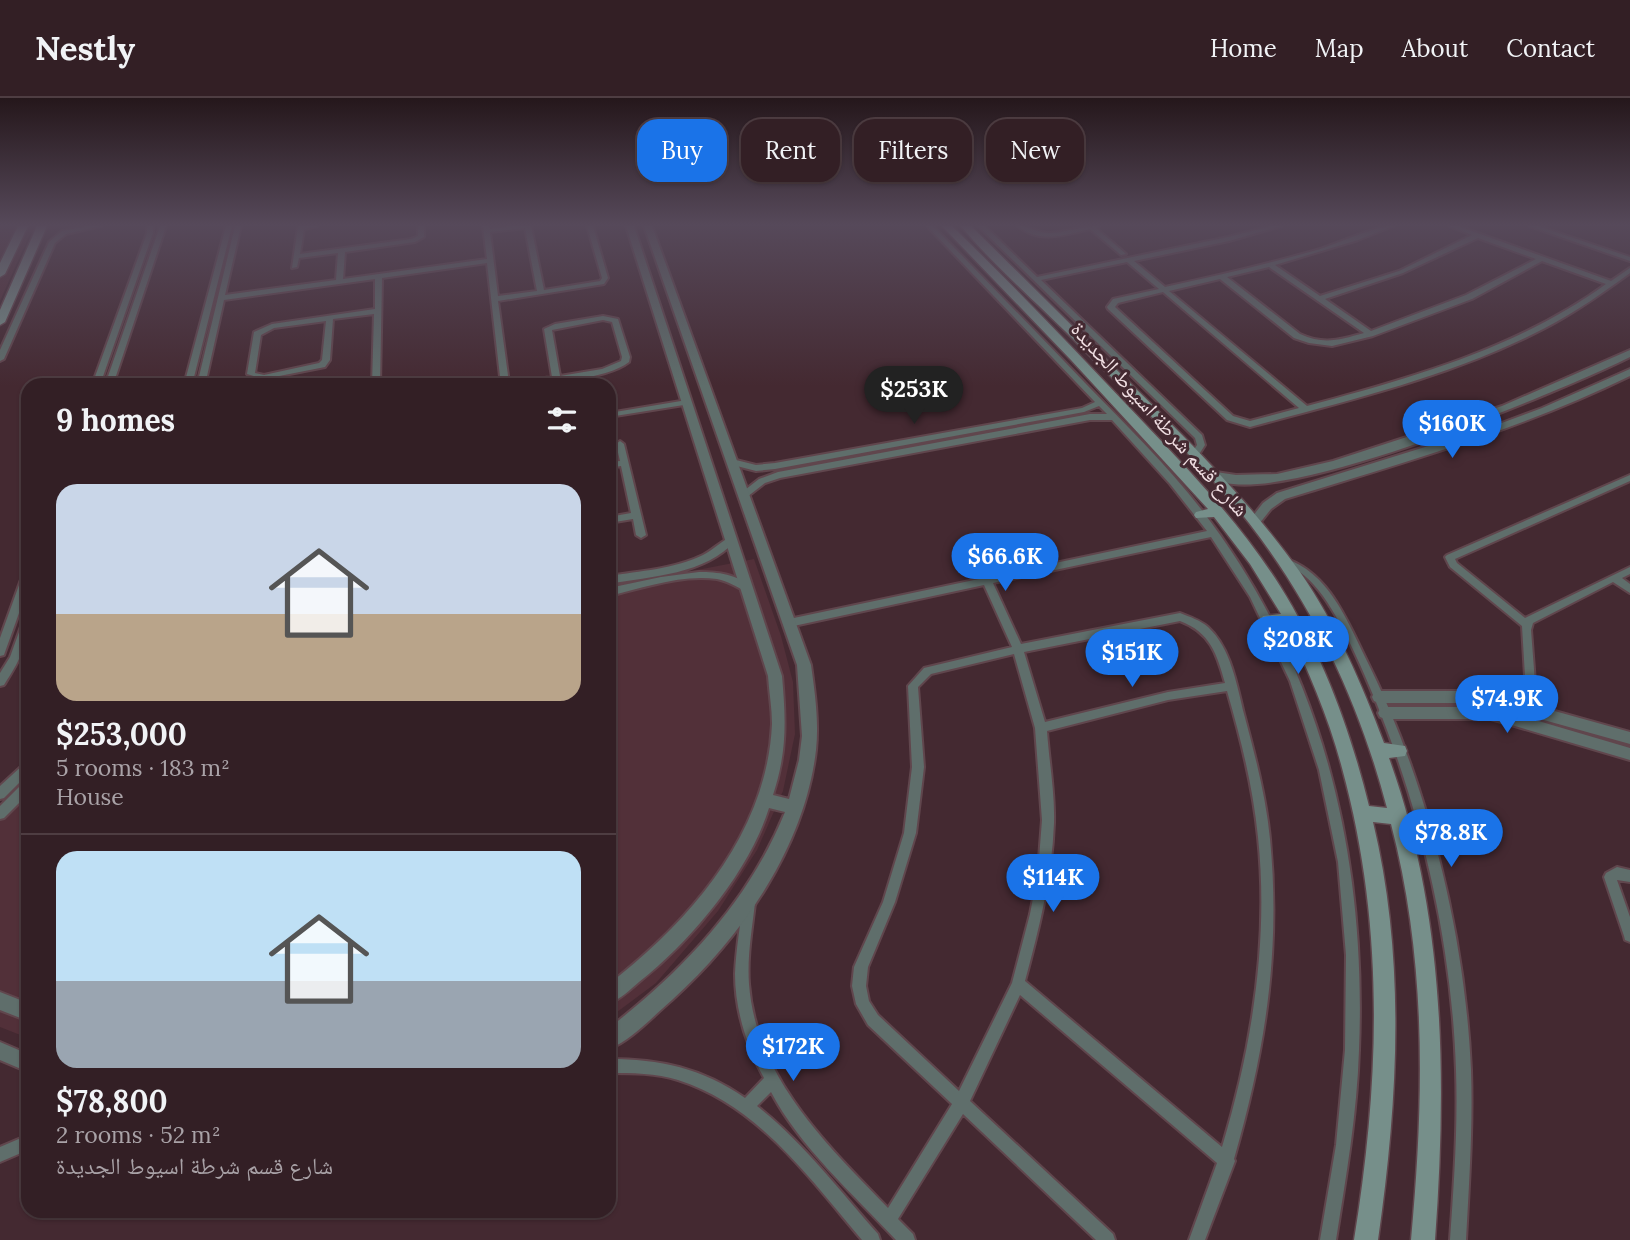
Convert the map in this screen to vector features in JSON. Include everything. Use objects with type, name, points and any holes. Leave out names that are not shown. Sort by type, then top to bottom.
[{"type":"main road","points":[[0,322],[5,301],[18,279]]},
{"type":"main road","name":"شارع قسم شرطة اسيوط الجديدة","points":[[1006,279],[1216,476],[1255,521],[1284,561],[1323,626],[1342,665],[1377,750],[1398,817],[1414,891],[1426,972],[1432,1062],[1430,1160],[1423,1240]]},
{"type":"main road","name":"شارع قسم شرطة اسيوط الجديدة","points":[[1015,279],[1218,512],[1256,564],[1291,619],[1334,718],[1363,813],[1377,901],[1384,973],[1385,1051],[1380,1136],[1366,1240]]},
{"type":"main road","points":[[1201,515],[1218,512]]},
{"type":"main road","points":[[1256,564],[1284,561]]},
{"type":"main road","points":[[1268,620],[1291,619]]},
{"type":"main road","points":[[1377,750],[1399,751]]},
{"type":"main road","points":[[1363,813],[1398,817]]},
{"type":"street","points":[[0,359],[36,279]]},
{"type":"street","points":[[98,378],[133,279]]},
{"type":"street","points":[[111,378],[145,279]]},
{"type":"street","points":[[190,378],[215,279]]},
{"type":"street","points":[[203,378],[226,279]]},
{"type":"street","points":[[221,298],[357,279]]},
{"type":"street","points":[[376,378],[379,279]]},
{"type":"street","points":[[492,279],[507,378]]},
{"type":"street","points":[[538,279],[541,293]]},
{"type":"street","points":[[495,299],[595,286],[604,279]]},
{"type":"street","points":[[616,989],[660,954],[714,893],[751,831],[764,800],[777,756],[780,715],[775,676],[647,279]]},
{"type":"street","points":[[616,1034],[676,986],[705,956],[750,894],[776,848],[794,807],[808,760],[810,721],[804,665],[667,279]]},
{"type":"street","points":[[981,279],[1100,403],[1201,515],[1238,568],[1268,620],[1296,680],[1320,747],[1337,817],[1350,896],[1355,965],[1349,1119],[1328,1240]]},
{"type":"street","points":[[1036,279],[1199,438],[1201,445],[1195,454]]},
{"type":"street","points":[[1152,279],[1305,409]]},
{"type":"street","points":[[1216,279],[1164,289],[1116,302],[1111,307],[1234,421],[1250,424],[1387,387],[1478,356],[1547,326],[1619,279]]},
{"type":"street","points":[[1225,279],[1288,330],[1308,341],[1332,344],[1370,334],[1469,297],[1502,279]]},
{"type":"street","points":[[1291,279],[1370,334]]},
{"type":"street","points":[[1319,299],[1379,279]]},
{"type":"street","points":[[1600,279],[1613,284]]},
{"type":"street","points":[[330,318],[326,360],[323,365],[264,377],[251,374],[257,334],[261,330],[330,318],[378,310]]},
{"type":"street","points":[[603,318],[615,321],[626,357],[625,362],[615,369],[556,378],[548,330],[555,326],[603,318]]},
{"type":"street","points":[[1216,476],[1243,481],[1270,480],[1357,457],[1526,402],[1630,353]]},
{"type":"street","points":[[101,370],[114,368]]},
{"type":"street","points":[[1595,371],[1613,380]]},
{"type":"street","points":[[1255,521],[1267,506],[1282,496],[1496,429],[1630,372]]},
{"type":"street","points":[[616,414],[687,402]]},
{"type":"street","points":[[732,462],[757,468],[775,466],[1084,410],[1100,403]]},
{"type":"street","points":[[693,421],[715,416]]},
{"type":"street","points":[[744,495],[755,485],[778,475],[1088,418],[1113,417]]},
{"type":"street","points":[[620,444],[641,536]]},
{"type":"street","points":[[616,464],[624,463]]},
{"type":"street","points":[[1532,709],[1526,624],[1453,565],[1450,557],[1630,478]]},
{"type":"street","points":[[616,519],[636,515]]},
{"type":"street","points":[[789,623],[1214,533]]},
{"type":"street","points":[[616,579],[698,563],[713,556],[731,540]]},
{"type":"street","points":[[1284,561],[1305,570],[1327,594],[1379,697],[1424,826],[1441,901],[1460,1027],[1464,1143],[1458,1240]]},
{"type":"street","points":[[1526,624],[1533,617],[1630,570]]},
{"type":"street","points":[[616,592],[705,574],[727,577],[747,588]]},
{"type":"street","points":[[1614,578],[1630,589]]},
{"type":"street","points":[[889,1220],[961,1102],[1018,984],[1044,872],[1048,807],[1041,729],[1018,649],[987,581]]},
{"type":"street","points":[[0,652],[21,594]]},
{"type":"street","points":[[1107,1240],[873,1020],[863,1004],[859,986],[861,967],[889,902],[909,833],[918,767],[913,687],[928,671],[1018,649],[1181,617],[1204,626],[1214,636],[1248,740],[1261,803],[1269,872],[1269,933],[1263,1007],[1251,1073],[1227,1161],[1196,1240]]},
{"type":"street","points":[[0,682],[16,658],[21,643]]},
{"type":"street","points":[[1041,729],[1168,696],[1231,686]]},
{"type":"street","points":[[1379,697],[1476,696],[1532,709],[1630,738]]},
{"type":"street","points":[[1385,713],[1491,713],[1630,754]]},
{"type":"street","points":[[1,793],[21,774]]},
{"type":"street","points":[[0,814],[21,793]]},
{"type":"street","points":[[764,800],[794,807]]},
{"type":"street","points":[[1630,876],[1617,873],[1610,877],[1630,936]]},
{"type":"street","points":[[750,894],[743,949],[742,984],[747,1019],[758,1055],[771,1081],[799,1122],[907,1240]]},
{"type":"street","points":[[1018,984],[1227,1161]]},
{"type":"street","points":[[0,1001],[21,1009]]},
{"type":"street","points":[[0,1051],[21,1060]]},
{"type":"street","points":[[616,1066],[649,1067],[678,1073],[706,1083],[746,1107],[780,1138],[872,1240]]},
{"type":"street","points":[[746,1107],[771,1081]]},
{"type":"street","points":[[0,1155],[21,1145]]},
{"type":"shaded area","points":[[0,279],[10,279],[0,301]]},
{"type":"shaded area","points":[[754,559],[781,636],[793,682],[795,734],[783,791],[757,850],[718,911],[656,983],[616,1013],[616,586]]},
{"type":"shaded area","points":[[21,784],[21,1035],[0,1027],[0,806]]}]
